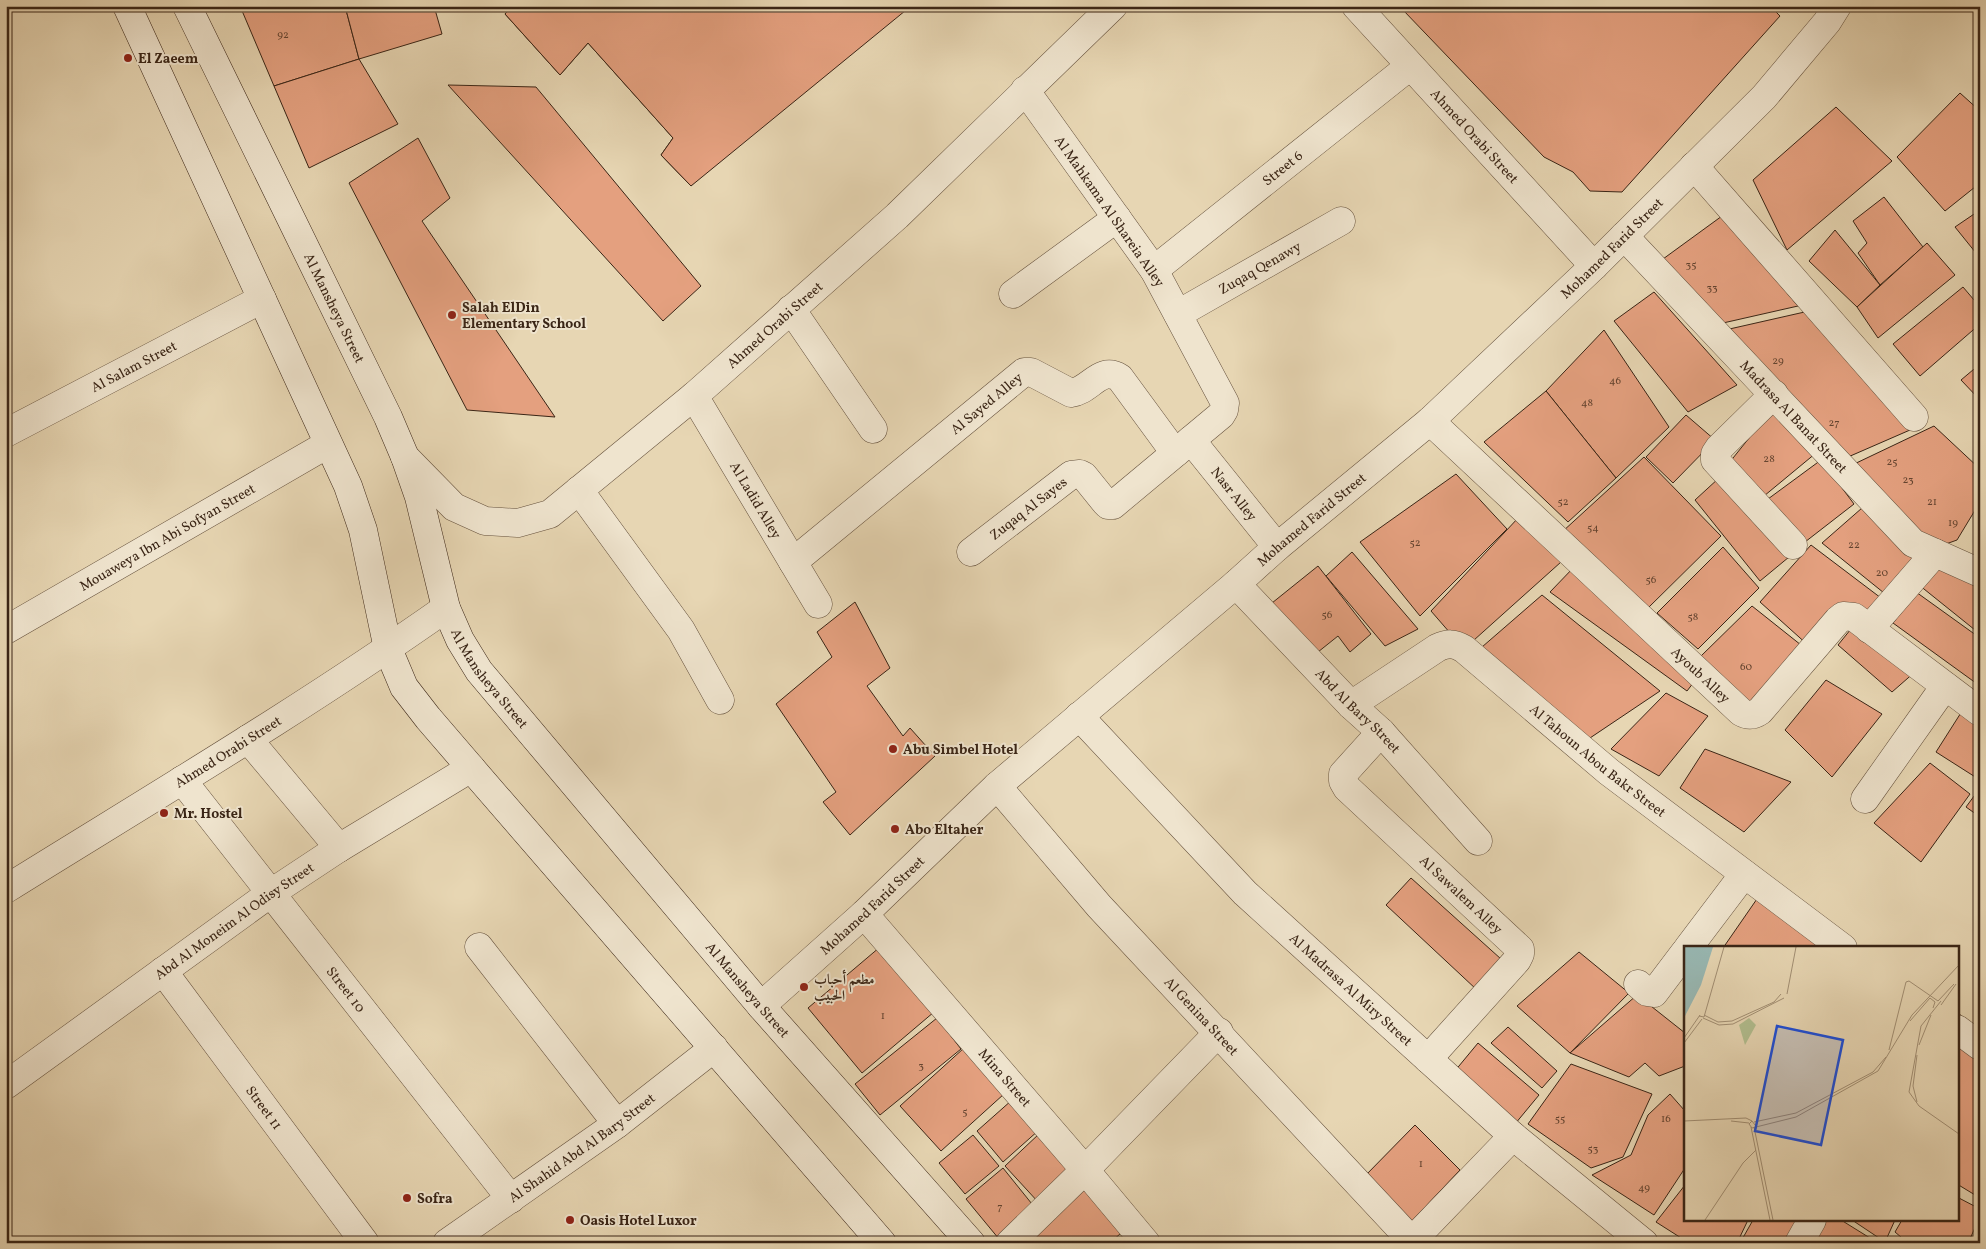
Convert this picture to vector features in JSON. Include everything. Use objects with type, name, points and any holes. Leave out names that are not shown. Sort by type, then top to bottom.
[{"type":"street","points":[[127,6],[348,486],[363,530],[388,649],[404,687],[428,718],[714,1048],[875,1240]]},
{"type":"street","name":"Al Mansheya Street","points":[[186,6],[388,417],[405,456],[419,497],[446,608],[460,640],[479,671],[762,1006],[971,1243]]},
{"type":"street","name":"Ahmed Orabi Street","points":[[405,456],[454,507],[485,521],[518,523],[550,514],[694,396],[897,216],[1113,6]]},
{"type":"street","name":"Ahmed Orabi Street","points":[[1356,6],[1594,266]]},
{"type":"street","name":"Mohamed Farid Street","points":[[762,1006],[864,914],[996,786],[1236,584],[1277,547],[1430,421],[1594,266],[1764,97],[1827,22],[1837,6]]},
{"type":"street","name":"Street 6","points":[[1154,270],[1410,66]]},
{"type":"street","name":"Al Mahkama Al Shareia Alley","points":[[1025,90],[1154,270],[1225,403],[1221,415],[1183,446]]},
{"type":"street","points":[[1694,166],[1914,417]]},
{"type":"street","points":[[1013,294],[1117,218]]},
{"type":"street","name":"Zuqaq Qenawy","points":[[1178,314],[1341,221]]},
{"type":"street","name":"Madrasa Al Banat Street","points":[[1624,236],[1913,543],[1980,573]]},
{"type":"street","name":"Al Salam Street","points":[[6,434],[262,299]]},
{"type":"street","points":[[791,310],[873,429]]},
{"type":"street","name":"Al Sayed Alley","points":[[793,562],[1024,372],[1031,372],[1071,393],[1078,392],[1103,375],[1114,375],[1120,378],[1183,446]]},
{"type":"street","points":[[1774,394],[1719,448],[1715,454],[1715,460],[1792,545]]},
{"type":"street","name":"Al Ladid Alley","points":[[694,396],[818,604]]},
{"type":"street","name":"Ayoub Alley","points":[[1430,421],[1741,712],[1747,715],[1754,715],[1760,711],[1843,616],[1854,617],[1980,712]]},
{"type":"street","name":"Mouaweya Ibn Abi Sofyan Street","points":[[6,630],[328,444]]},
{"type":"street","name":"Nasr Alley","points":[[1183,446],[1277,547]]},
{"type":"street","name":"Zuqaq Al Sayes","points":[[972,552],[1072,474],[1084,476],[1105,502],[1108,505],[1113,505],[1183,446]]},
{"type":"street","points":[[579,490],[681,630],[720,700]]},
{"type":"street","points":[[1869,629],[1935,553]]},
{"type":"street","name":"Abd Al Bary Street","points":[[1236,584],[1351,705],[1380,732],[1478,841]]},
{"type":"street","name":"Ahmed Orabi Street","points":[[6,889],[248,739],[388,649],[446,608]]},
{"type":"street","name":"Al Tahoun Abou Bakr Street","points":[[1351,705],[1437,648],[1446,644],[1456,644],[1609,772],[1840,946]]},
{"type":"street","points":[[1865,800],[1945,686]]},
{"type":"street","name":"Al Madrasa Al Miry Street","points":[[1079,716],[1245,893],[1513,1136],[1644,1243]]},
{"type":"street","name":"Al Sawalem Alley","points":[[1380,732],[1344,774],[1343,781],[1347,788],[1520,949],[1517,960],[1428,1059]]},
{"type":"street","points":[[248,739],[339,848]]},
{"type":"street","name":"Abd Al Moneim Al Odisy Street","points":[[6,1085],[271,893],[339,848],[471,768]]},
{"type":"street","name":"Street 10","points":[[182,780],[512,1200]]},
{"type":"street","name":"Al Genina Street","points":[[996,786],[1099,906],[1219,1032],[1411,1242]]},
{"type":"street","points":[[1690,946],[1744,874]]},
{"type":"street","name":"Mina Street","points":[[864,914],[1146,1243]]},
{"type":"street","points":[[479,948],[617,1124]]},
{"type":"street","points":[[1638,984],[1648,992],[1654,992],[1684,953]]},
{"type":"street","name":"Street 11","points":[[163,971],[365,1243]]},
{"type":"street","points":[[1958,1031],[1980,1046]]},
{"type":"street","points":[[1010,1243],[1085,1170],[1219,1032]]},
{"type":"street","name":"Al Shahid Abd Al Bary Street","points":[[447,1243],[512,1200],[617,1124],[714,1048]]},
{"type":"street","points":[[1411,1242],[1513,1136]]},
{"type":"street","points":[[1799,1243],[1811,1222]]},
{"type":"building","points":[[240,6],[345,6],[359,59],[274,86]]},
{"type":"building","points":[[345,6],[434,6],[442,34],[359,59]]},
{"type":"building","points":[[512,6],[608,6],[614,13],[624,6],[739,130],[691,186],[661,155],[673,138],[588,43],[560,75],[505,14]]},
{"type":"building","points":[[512,6],[911,6],[691,186],[661,155],[673,138],[588,43],[560,75],[505,14]]},
{"type":"building","points":[[1403,6],[1770,6],[1780,16],[1622,192],[1590,191],[1573,172],[1544,157],[1403,10]]},
{"type":"building","points":[[359,59],[398,124],[309,168],[274,86]]},
{"type":"building","points":[[448,85],[536,87],[701,286],[663,321]]},
{"type":"building","points":[[1960,93],[1980,111],[1980,183],[1945,211],[1897,157]]},
{"type":"building","points":[[1836,107],[1892,161],[1787,250],[1753,180]]},
{"type":"building","name":"Salah ElDin Elementary School","points":[[418,138],[450,198],[422,221],[555,417],[467,410],[349,183]]},
{"type":"building","points":[[1884,197],[1923,247],[1880,285],[1858,253],[1867,243],[1853,221]]},
{"type":"building","points":[[1980,210],[1980,258],[1955,227]]},
{"type":"building","points":[[1722,216],[1798,306],[1723,323],[1663,259]]},
{"type":"building","points":[[1835,230],[1880,285],[1857,307],[1809,261]]},
{"type":"building","points":[[1927,243],[1955,275],[1878,338],[1857,307]]},
{"type":"building","points":[[1963,287],[1980,307],[1980,324],[1920,376],[1893,344]]},
{"type":"building","points":[[1654,292],[1737,385],[1688,412],[1614,321]]},
{"type":"building","points":[[1809,311],[1910,430],[1848,457],[1725,330]]},
{"type":"building","points":[[1604,330],[1669,427],[1616,478],[1546,391]]},
{"type":"building","points":[[1980,364],[1980,400],[1961,380]]},
{"type":"building","points":[[1546,391],[1616,478],[1568,522],[1484,442]]},
{"type":"building","points":[[1774,407],[1816,453],[1764,496],[1729,463]]},
{"type":"building","points":[[1686,415],[1715,440],[1673,483],[1646,457]]},
{"type":"building","points":[[1934,426],[1980,469],[1980,502],[1957,540],[1932,549],[1850,466]]},
{"type":"building","points":[[1644,457],[1721,536],[1648,608],[1562,532]]},
{"type":"building","points":[[1821,460],[1854,504],[1805,542],[1768,499]]},
{"type":"building","points":[[1456,474],[1507,529],[1420,616],[1360,542]]},
{"type":"building","points":[[1719,478],[1789,557],[1760,581],[1695,500]]},
{"type":"building","points":[[1862,508],[1919,563],[1889,597],[1822,543]]},
{"type":"building","points":[[1519,517],[1561,562],[1464,649],[1431,611]]},
{"type":"building","points":[[1811,545],[1881,598],[1862,615],[1809,646],[1760,602]]},
{"type":"building","points":[[1723,547],[1759,588],[1698,649],[1657,613]]},
{"type":"building","points":[[1352,552],[1418,629],[1385,646],[1326,576]]},
{"type":"building","points":[[1576,565],[1697,678],[1687,691],[1550,592]]},
{"type":"building","points":[[1318,566],[1371,634],[1350,652],[1338,636],[1313,656],[1272,603]]},
{"type":"building","points":[[1934,567],[1980,587],[1980,634],[1919,585]]},
{"type":"building","points":[[1916,592],[1980,638],[1980,686],[1893,623]]},
{"type":"building","points":[[1542,595],[1660,691],[1587,740],[1482,647]]},
{"type":"building","points":[[855,602],[890,668],[867,686],[903,736],[910,728],[935,756],[850,835],[823,802],[836,792],[776,704],[832,657],[817,632]]},
{"type":"building","points":[[1752,606],[1801,645],[1751,707],[1701,656]]},
{"type":"building","points":[[1855,624],[1916,671],[1892,692],[1838,645]]},
{"type":"building","points":[[1826,680],[1882,714],[1832,777],[1785,730]]},
{"type":"building","points":[[1666,693],[1708,716],[1659,776],[1611,749]]},
{"type":"building","points":[[1964,708],[1980,720],[1980,780],[1936,752]]},
{"type":"building","points":[[1705,749],[1791,782],[1744,832],[1680,788]]},
{"type":"building","points":[[1930,763],[1970,794],[1921,862],[1874,823]]},
{"type":"building","points":[[1980,788],[1980,817],[1966,807]]},
{"type":"building","points":[[1411,878],[1501,959],[1477,990],[1386,905]]},
{"type":"building","points":[[1759,896],[1818,942],[1815,946],[1724,946]]},
{"type":"building","points":[[880,947],[934,1012],[862,1073],[808,1008]]},
{"type":"building","points":[[1579,952],[1629,993],[1570,1053],[1517,1006]]},
{"type":"building","points":[[1637,995],[1684,1032],[1684,1066],[1659,1076],[1645,1063],[1629,1077],[1570,1053]]},
{"type":"building","points":[[1958,1013],[1973,1026],[1980,1024],[1980,1198],[1958,1185]]},
{"type":"building","points":[[937,1018],[961,1049],[880,1115],[855,1084]]},
{"type":"building","points":[[1508,1027],[1557,1071],[1542,1088],[1491,1043]]},
{"type":"building","points":[[1478,1043],[1539,1095],[1515,1124],[1454,1072]]},
{"type":"building","points":[[964,1048],[1004,1094],[941,1151],[900,1106]]},
{"type":"building","points":[[1571,1064],[1652,1094],[1623,1157],[1591,1168],[1528,1124]]},
{"type":"building","points":[[1670,1094],[1684,1110],[1684,1170],[1654,1215],[1592,1175],[1631,1155],[1648,1115]]},
{"type":"building","points":[[1012,1100],[1039,1130],[1003,1162],[977,1131]]},
{"type":"building","points":[[1415,1125],[1460,1170],[1409,1224],[1363,1178]]},
{"type":"building","points":[[1040,1133],[1074,1171],[1039,1203],[1005,1166]]},
{"type":"building","points":[[973,1135],[999,1166],[965,1194],[939,1163]]},
{"type":"building","points":[[1003,1168],[1036,1209],[999,1239],[966,1199]]},
{"type":"building","points":[[1684,1186],[1684,1222],[1747,1222],[1737,1243],[1689,1243],[1656,1222]]},
{"type":"building","points":[[1082,1188],[1121,1233],[1110,1243],[1019,1243]]},
{"type":"building","points":[[1958,1198],[1980,1209],[1980,1217],[1968,1243],[1908,1243],[1895,1232],[1901,1222],[1958,1222]]},
{"type":"building","points":[[1752,1222],[1803,1222],[1791,1243],[1740,1243]]},
{"type":"building","points":[[1825,1222],[1844,1222],[1878,1243],[1809,1243]]},
{"type":"building","points":[[1855,1222],[1894,1222],[1885,1242]]},
{"type":"place","name":"El Zaeem","points":[[128,58]]},
{"type":"place","name":"Salah ElDin Elementary School","points":[[452,315]]},
{"type":"place","name":"Abu Simbel Hotel","points":[[893,749]]},
{"type":"place","name":"Mr. Hostel","points":[[164,813]]},
{"type":"place","name":"Abo Eltaher","points":[[895,829]]},
{"type":"place","name":"مطعم أحباب الحبيب","points":[[804,987]]},
{"type":"place","name":"Sofra","points":[[407,1198]]},
{"type":"place","name":"Oasis Hotel Luxor","points":[[570,1220]]}]
